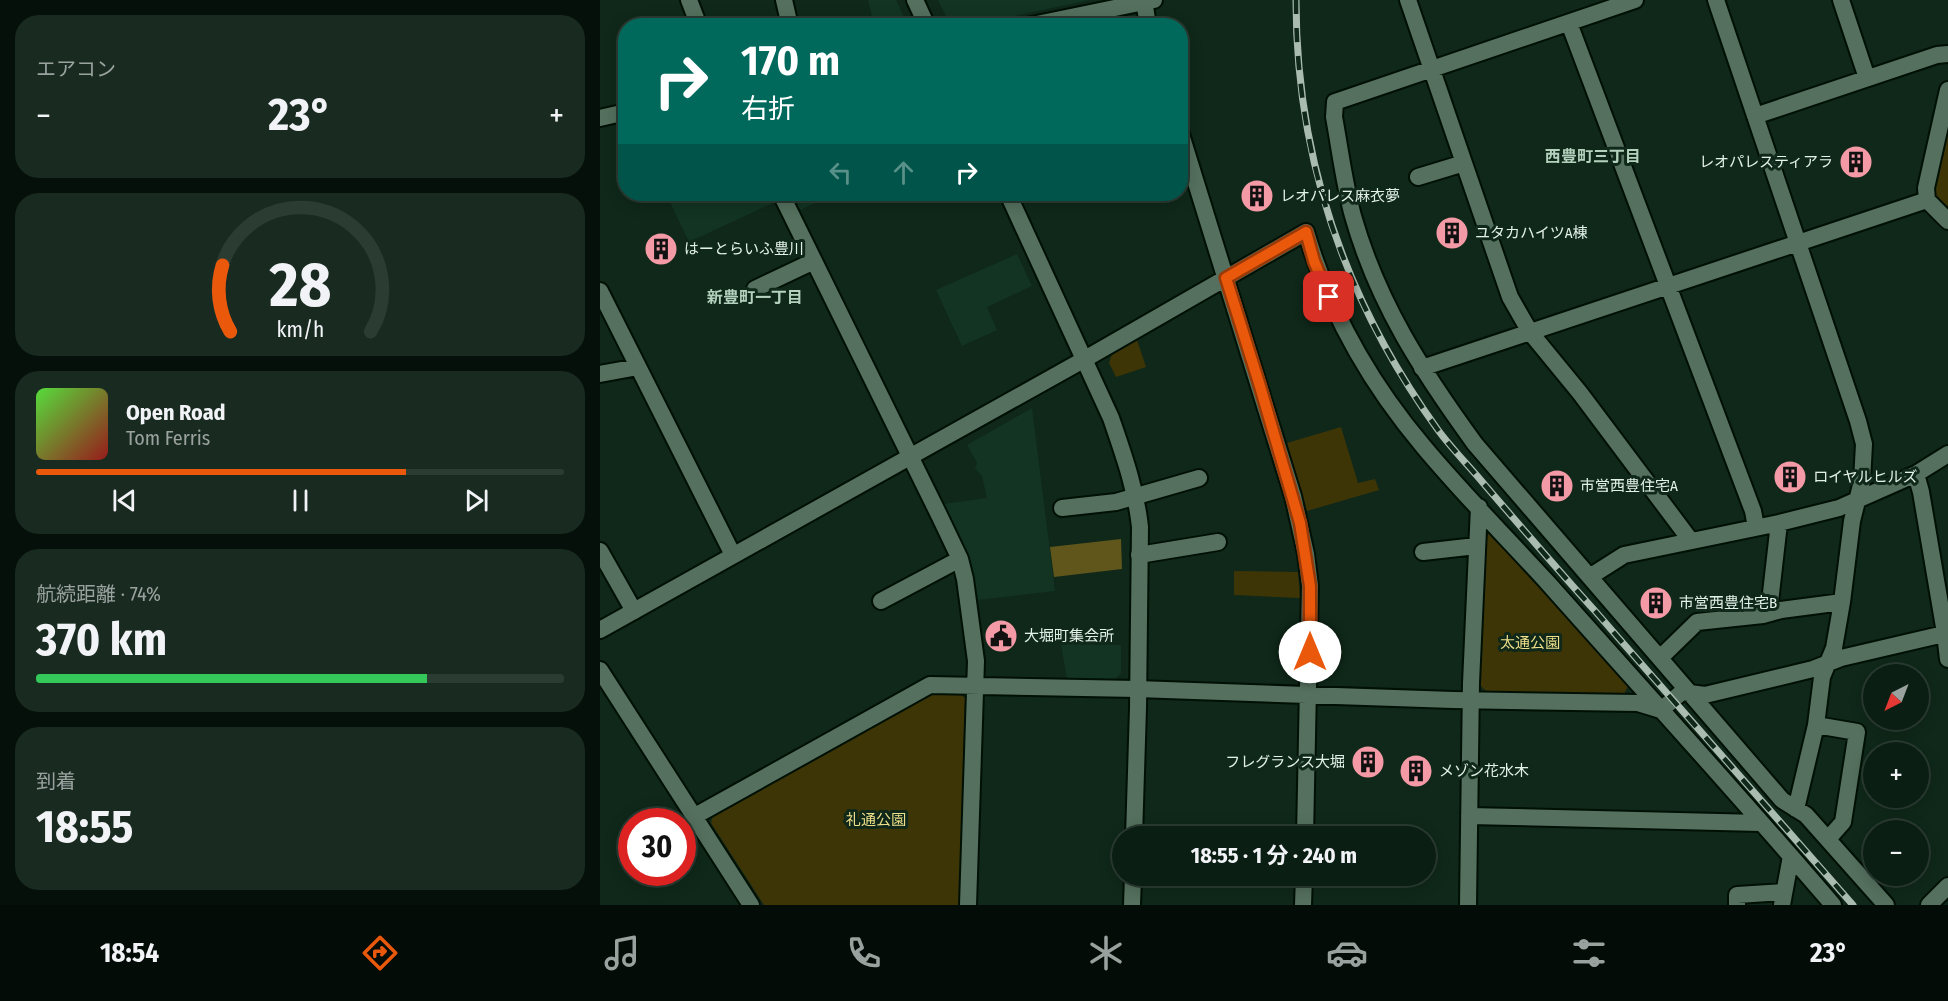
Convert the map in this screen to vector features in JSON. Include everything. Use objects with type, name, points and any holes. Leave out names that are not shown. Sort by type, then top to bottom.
[{"type":"street","points":[[689,0],[696,18]]},
{"type":"street","points":[[784,0],[788,18]]},
{"type":"street","points":[[915,0],[923,18]]},
{"type":"street","points":[[1408,0],[1506,288],[1522,322],[1580,393],[1691,541]]},
{"type":"street","points":[[1635,0],[1335,102],[1334,117],[1347,187],[1363,246],[1386,304],[1422,368],[1475,444],[1782,800],[1806,815],[1886,905]]},
{"type":"street","points":[[1716,0],[1862,432],[1864,455],[1862,481],[1856,501],[1834,648],[1822,677],[1816,725],[1796,809]]},
{"type":"street","points":[[1841,0],[1867,78]]},
{"type":"street","points":[[1065,18],[1147,1],[1148,18]]},
{"type":"street","points":[[1569,23],[1753,511],[1756,527]]},
{"type":"street","points":[[1755,116],[1937,55],[1948,54]]},
{"type":"street","points":[[1948,90],[1926,188],[1927,200],[1948,221]]},
{"type":"street","points":[[600,118],[618,114]]},
{"type":"street","points":[[1188,157],[1300,523],[1310,586],[1305,826]]},
{"type":"street","points":[[1418,177],[1464,163]]},
{"type":"street","points":[[1422,368],[1927,200]]},
{"type":"street","points":[[784,201],[960,559],[966,579],[975,661],[968,905]]},
{"type":"street","points":[[1011,201],[1111,418],[1135,497],[1140,527],[1134,826]]},
{"type":"street","points":[[600,630],[1306,232],[1314,261],[1329,297],[1365,365],[1422,445],[1833,905]]},
{"type":"street","points":[[755,289],[814,261]]},
{"type":"street","points":[[600,291],[733,555]]},
{"type":"street","points":[[600,374],[638,367]]},
{"type":"street","points":[[1591,576],[1624,555],[1779,523],[1839,508],[1916,474],[1948,454]]},
{"type":"street","points":[[1916,474],[1947,633],[1948,659]]},
{"type":"street","points":[[1062,508],[1116,502],[1199,478]]},
{"type":"street","points":[[1468,905],[1476,546],[1479,507]]},
{"type":"street","points":[[1771,613],[1770,602],[1779,523]]},
{"type":"street","points":[[1139,555],[1218,542]]},
{"type":"street","points":[[1423,552],[1476,546]]},
{"type":"street","points":[[600,551],[634,611]]},
{"type":"street","points":[[881,602],[960,559]]},
{"type":"street","points":[[1660,658],[1697,622],[1842,602]]},
{"type":"street","points":[[1661,710],[1682,692],[1705,694],[1813,669],[1841,658],[1947,633]]},
{"type":"street","points":[[600,670],[690,808]]},
{"type":"street","points":[[696,815],[930,685],[1638,703],[1661,710]]},
{"type":"street","points":[[1816,725],[1857,732],[1843,822],[1828,839]]},
{"type":"street","points":[[1469,816],[1760,823]]},
{"type":"street","points":[[696,818],[752,905]]},
{"type":"street","points":[[1737,905],[1737,895],[1783,899],[1791,856]]},
{"type":"street","points":[[1132,905],[1133,886]]},
{"type":"street","points":[[1303,905],[1304,886]]},
{"type":"street","points":[[1929,905],[1948,886]]},
{"type":"shaded area","points":[[868,0],[896,0],[905,18],[872,18]]},
{"type":"shaded area","points":[[938,0],[1090,0],[1004,18],[947,18]]},
{"type":"shaded area","points":[[774,201],[775,202],[689,242],[670,202]]},
{"type":"shaded area","points":[[796,201],[820,201],[800,210]]},
{"type":"shaded area","points":[[1017,254],[1032,286],[987,307],[997,330],[962,346],[936,290]]},
{"type":"shaded area","points":[[1032,408],[1055,591],[978,600],[970,565],[944,504],[987,498],[982,476],[975,468],[977,463],[967,445]]},
{"type":"shaded area","points":[[1121,539],[1122,569],[1054,577],[1050,547]]},
{"type":"shaded area","points":[[1061,644],[1121,645],[1121,673],[1114,680],[1067,679]]},
{"type":"green space","points":[[1948,115],[1948,213],[1935,201],[1932,189]]},
{"type":"green space","points":[[1137,340],[1146,367],[1116,377],[1109,363],[1112,354]]},
{"type":"green space","points":[[1341,427],[1358,483],[1375,479],[1379,490],[1307,511],[1287,443]]},
{"type":"green space","name":"太通公園","points":[[1494,530],[1630,682],[1624,694],[1487,692],[1480,685],[1485,537]]},
{"type":"green space","points":[[1234,571],[1298,572],[1300,598],[1234,595]]},
{"type":"green space","name":"礼通公園","points":[[934,692],[958,692],[965,698],[959,905],[764,905],[711,823],[713,815]]},
{"type":"railway","points":[[1296,0],[1298,59],[1305,117],[1316,172],[1332,227],[1352,279],[1405,381],[1455,451],[1853,905]]},
{"type":"place","name":"レオパレスティアラ","points":[[1856,162]]},
{"type":"place","name":"レオパレス麻衣夢","points":[[1257,196]]},
{"type":"place","name":"ユタカハイツA棟","points":[[1452,233]]},
{"type":"place","name":"はーとらいふ豊川","points":[[661,249]]},
{"type":"place","name":"ロイヤルヒルズ","points":[[1790,477]]},
{"type":"place","name":"市営西豊住宅A","points":[[1557,486]]},
{"type":"place","name":"市営西豊住宅B","points":[[1656,603]]},
{"type":"place","name":"大堀町集会所","points":[[1001,636]]},
{"type":"place","name":"フレグランス大堀","points":[[1368,762]]},
{"type":"place","name":"メゾン花水木","points":[[1416,771]]},
{"type":"district","name":"西豊町三丁目","points":[[1593,156]]},
{"type":"district","name":"新豊町一丁目","points":[[755,297]]},
{"type":"route","points":[[1310,652],[1310,586],[1300,523],[1226,278],[1306,232],[1314,261],[1329,297]]}]
